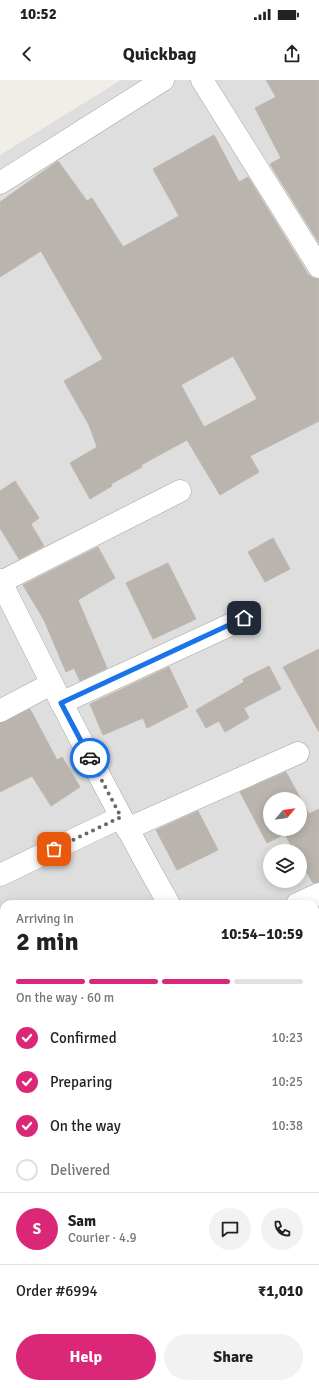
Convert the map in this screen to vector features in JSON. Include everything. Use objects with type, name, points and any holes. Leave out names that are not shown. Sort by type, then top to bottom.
[{"type":"street","points":[[0,183],[163,80]]},
{"type":"street","points":[[202,80],[319,267]]},
{"type":"street","points":[[167,900],[124,823],[51,684],[1,581],[180,491]]},
{"type":"street","points":[[61,703],[244,618]]},
{"type":"street","points":[[0,711],[51,684]]},
{"type":"street","points":[[0,875],[298,753]]},
{"type":"street","points":[[306,900],[319,894]]},
{"type":"shaded area","points":[[121,80],[319,80],[319,900],[0,900],[0,155]]},
{"type":"building","points":[[266,80],[319,80],[319,243],[270,164],[281,158],[255,108],[276,97]]},
{"type":"building","points":[[214,135],[239,182],[248,177],[308,274],[313,278],[319,279],[319,421],[250,456],[259,472],[220,495],[187,440],[141,465],[142,467],[111,484],[112,486],[90,499],[70,463],[97,447],[89,425],[64,381],[103,359],[41,251],[0,277],[0,202],[58,161],[87,201],[92,198],[123,247],[179,216],[153,169]],"holes":[[[233,356],[257,399],[204,427],[181,385]]]},
{"type":"building","points":[[15,481],[39,518],[31,524],[44,546],[19,559],[0,528],[0,491]]},
{"type":"building","points":[[273,538],[290,569],[265,582],[248,552]]},
{"type":"building","points":[[98,547],[115,578],[78,600],[107,668],[80,681],[74,668],[66,672],[44,620],[23,585]]},
{"type":"building","points":[[168,563],[196,619],[153,639],[126,583]]},
{"type":"building","points":[[319,649],[319,732],[283,667]]},
{"type":"building","points":[[269,666],[281,689],[244,708],[249,718],[225,732],[219,721],[206,728],[196,710],[244,682],[243,679]]},
{"type":"building","points":[[169,667],[188,707],[147,728],[143,718],[103,735],[90,704]]},
{"type":"building","points":[[30,709],[57,760],[62,757],[80,787],[51,806],[32,776],[0,792],[0,723]]},
{"type":"building","points":[[286,772],[297,792],[263,792],[263,835],[240,792]]},
{"type":"building","points":[[319,809],[319,882],[313,883],[307,873],[307,844],[290,844],[286,836],[307,836],[307,810],[309,814]]},
{"type":"building","points":[[198,811],[218,850],[177,870],[156,830]]},
{"type":"building","points":[[263,836],[281,836],[267,843]]},
{"type":"way so far","points":[[54,849],[121,817],[90,758]]},
{"type":"route","points":[[90,758],[61,703],[244,618]]}]
